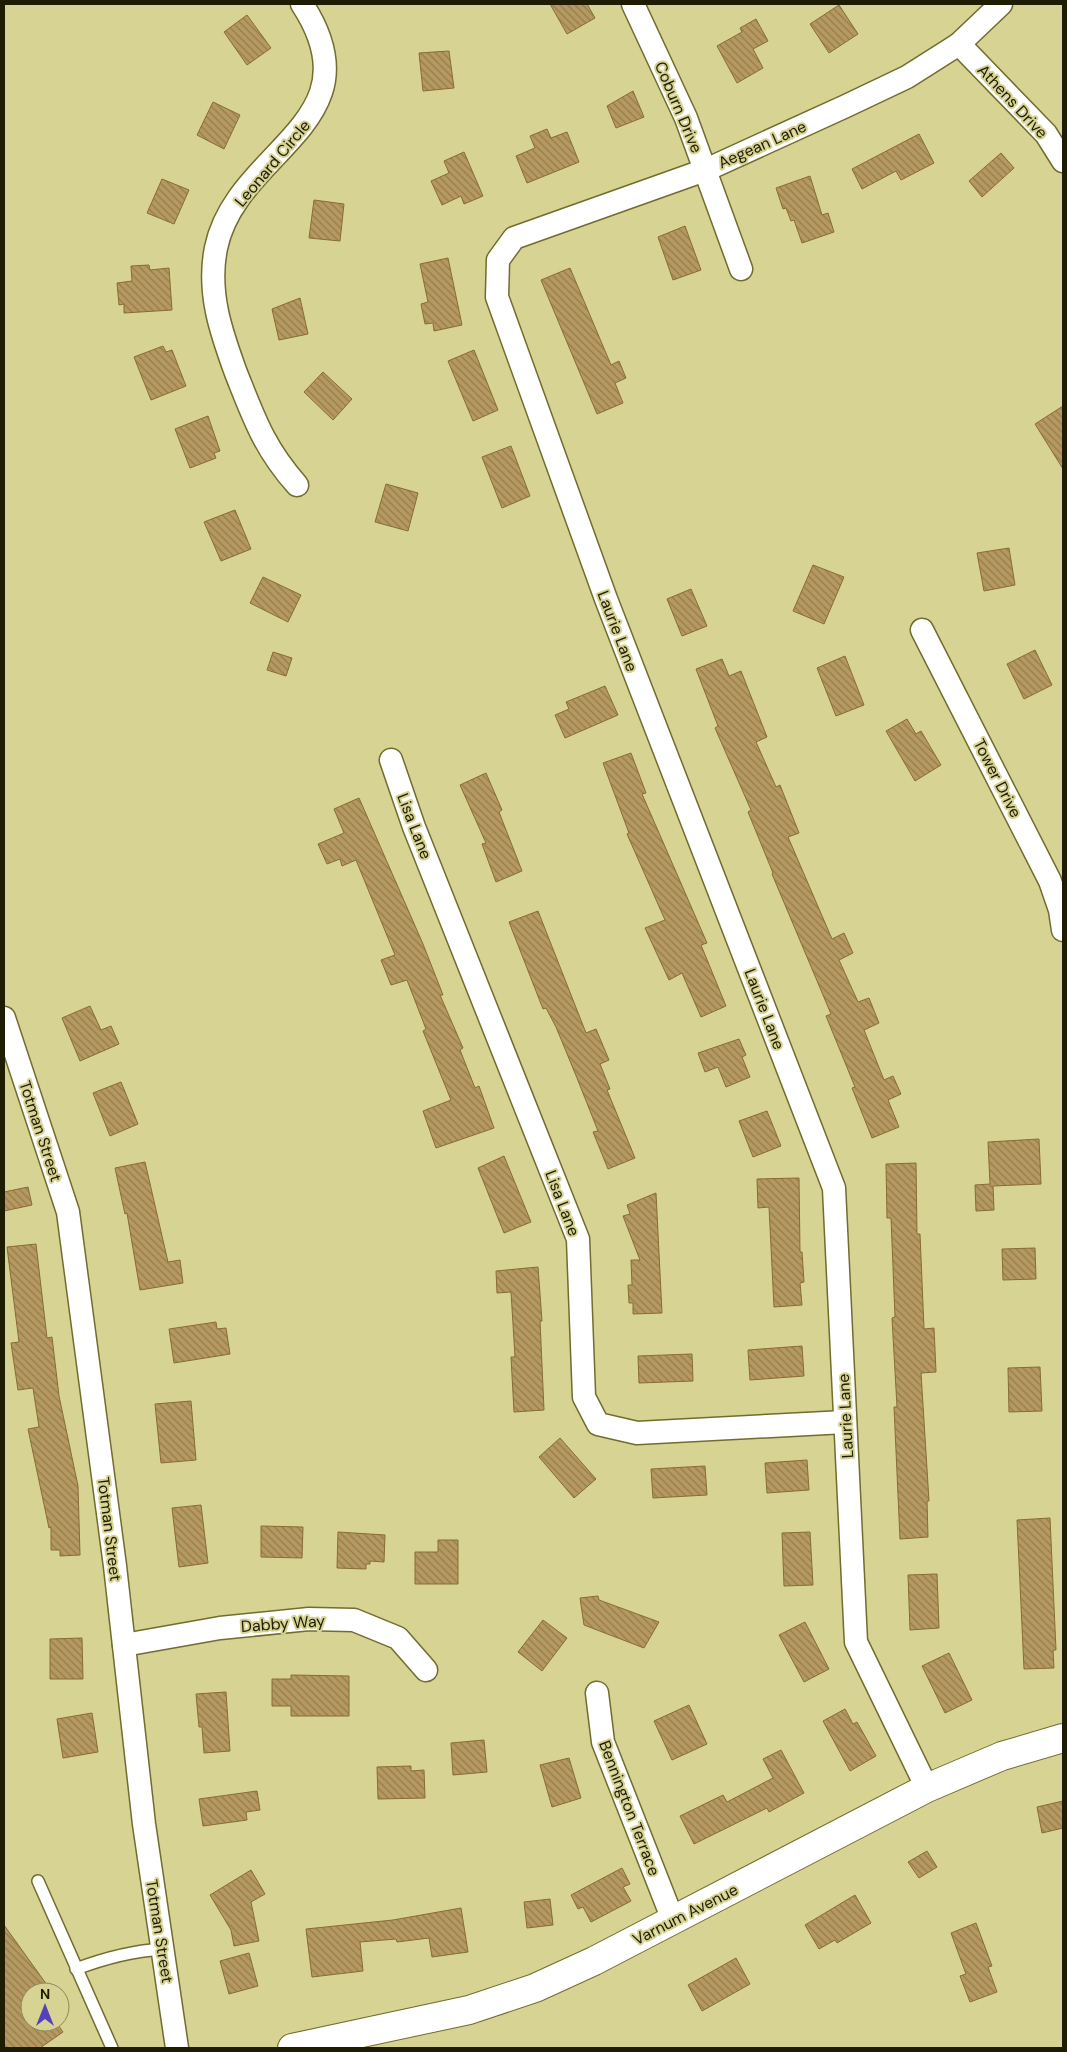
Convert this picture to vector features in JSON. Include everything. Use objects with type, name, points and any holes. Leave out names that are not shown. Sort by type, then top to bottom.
[{"type":"main road","name":"Varnum Avenue","points":[[292,2048],[469,2010],[535,1988],[673,1920],[927,1788],[1002,1756],[1063,1738]]},
{"type":"street","name":"Leonard Circle","points":[[297,485],[271,454],[257,428],[221,333],[215,304],[213,276],[216,247],[231,210],[256,176],[302,127],[318,101],[325,74],[325,59],[317,31],[302,4]]},
{"type":"street","name":"Coburn Drive","points":[[633,4],[686,118],[741,269]]},
{"type":"street","name":"Aegean Lane","points":[[505,251],[514,238],[705,169],[898,81],[960,44],[1001,4]]},
{"type":"street","name":"Athens Drive","points":[[960,44],[1046,134],[1063,161]]},
{"type":"street","name":"Laurie Lane","points":[[505,251],[498,260],[497,296],[606,599],[834,1188],[856,1642],[927,1788]]},
{"type":"street","name":"Tower Drive","points":[[922,630],[1050,881],[1060,910],[1063,930]]},
{"type":"street","name":"Lisa Lane","points":[[391,760],[414,827],[578,1239],[584,1397],[598,1424],[637,1433],[846,1422]]},
{"type":"street","name":"Totman Street","points":[[4,1018],[68,1212],[124,1646],[144,1824],[177,2048]]},
{"type":"street","name":"Dabby Way","points":[[124,1646],[220,1628],[309,1619],[354,1620],[398,1638],[426,1670]]},
{"type":"street","name":"Bennington Terrace","points":[[597,1693],[603,1742],[673,1920]]},
{"type":"lane","points":[[38,1881],[112,2048]]},
{"type":"lane","points":[[76,1968],[104,1958],[136,1951],[162,1949]]},
{"type":"building","points":[[550,4],[587,4],[595,18],[567,34]]},
{"type":"building","points":[[839,5],[858,34],[829,53],[810,24]]},
{"type":"building","points":[[247,15],[271,48],[247,65],[224,32]]},
{"type":"building","points":[[756,19],[768,41],[753,49],[763,68],[737,83],[717,46],[742,32],[740,28]]},
{"type":"building","points":[[449,51],[454,88],[423,91],[419,53]]},
{"type":"building","points":[[633,91],[644,117],[616,128],[607,106]]},
{"type":"building","points":[[213,102],[240,115],[224,149],[197,135]]},
{"type":"building","points":[[547,129],[551,138],[567,132],[579,162],[527,183],[516,156],[535,148],[530,136]]},
{"type":"building","points":[[919,134],[934,163],[901,180],[896,171],[862,189],[852,169]]},
{"type":"building","points":[[464,152],[483,196],[464,204],[461,196],[442,205],[431,181],[449,173],[444,161]]},
{"type":"building","points":[[1001,153],[1014,168],[982,197],[969,181]]},
{"type":"building","points":[[810,176],[822,215],[828,213],[834,232],[802,243],[794,220],[791,221],[786,208],[783,209],[776,188]]},
{"type":"building","points":[[162,179],[189,190],[174,224],[147,213]]},
{"type":"building","points":[[314,200],[344,204],[340,241],[309,238]]},
{"type":"building","points":[[685,226],[701,270],[673,280],[658,237]]},
{"type":"building","points":[[448,258],[462,325],[434,331],[433,323],[425,324],[421,304],[428,302],[420,264]]},
{"type":"building","points":[[149,265],[150,270],[169,268],[172,310],[124,313],[124,304],[119,305],[117,283],[132,281],[131,266]]},
{"type":"building","points":[[570,268],[611,365],[619,361],[626,378],[615,383],[623,403],[597,414],[541,280]]},
{"type":"building","points":[[300,298],[308,334],[279,340],[272,309]]},
{"type":"building","points":[[163,346],[166,352],[172,350],[186,386],[151,400],[134,357]]},
{"type":"building","points":[[474,350],[498,410],[473,421],[448,361]]},
{"type":"building","points":[[323,372],[352,399],[333,420],[304,392]]},
{"type":"building","points":[[1063,406],[1063,469],[1035,424]]},
{"type":"building","points":[[208,416],[220,451],[214,453],[216,458],[190,468],[175,429]]},
{"type":"building","points":[[511,446],[530,496],[502,508],[482,457]]},
{"type":"building","points":[[386,484],[418,493],[408,531],[375,522]]},
{"type":"building","points":[[235,510],[251,549],[221,561],[204,522]]},
{"type":"building","points":[[1009,548],[1015,585],[984,591],[977,553]]},
{"type":"building","points":[[813,565],[844,577],[824,624],[793,611]]},
{"type":"building","points":[[263,577],[301,595],[288,622],[250,603]]},
{"type":"building","points":[[691,589],[707,626],[682,636],[667,599]]},
{"type":"building","points":[[1035,650],[1052,685],[1024,699],[1007,664]]},
{"type":"building","points":[[273,652],[292,658],[286,676],[267,670]]},
{"type":"building","points":[[845,656],[864,705],[836,716],[817,668]]},
{"type":"building","points":[[722,659],[729,676],[741,671],[767,737],[756,742],[776,787],[780,785],[799,833],[788,837],[832,939],[844,933],[853,953],[839,960],[858,1002],[869,998],[879,1023],[864,1030],[884,1080],[893,1076],[901,1094],[888,1100],[899,1127],[872,1138],[852,1088],[855,1087],[826,1016],[831,1014],[772,874],[748,812],[751,810],[715,728],[718,726],[696,669]]},
{"type":"building","points":[[605,686],[618,715],[565,738],[555,715],[569,709],[566,702]]},
{"type":"building","points":[[907,719],[916,734],[921,731],[941,765],[915,781],[886,731]]},
{"type":"building","points":[[631,753],[646,793],[642,794],[707,943],[701,945],[726,1006],[701,1017],[682,973],[669,980],[645,928],[665,920],[627,834],[629,833],[603,763]]},
{"type":"building","points":[[486,773],[502,810],[499,812],[522,871],[496,882],[482,844],[486,843],[460,785]]},
{"type":"building","points":[[359,798],[423,944],[443,995],[440,995],[463,1048],[460,1050],[475,1088],[479,1086],[494,1128],[436,1148],[423,1111],[451,1100],[423,1031],[426,1029],[407,980],[391,985],[381,960],[395,955],[356,860],[342,866],[340,859],[327,864],[318,844],[344,833],[334,809]]},
{"type":"building","points":[[538,911],[586,1033],[596,1029],[609,1060],[600,1064],[610,1089],[607,1090],[635,1158],[608,1169],[593,1132],[598,1131],[577,1078],[556,1027],[546,1008],[543,1009],[509,922]]},
{"type":"building","points":[[90,1006],[101,1030],[111,1026],[119,1044],[80,1061],[62,1018]]},
{"type":"building","points":[[739,1039],[746,1055],[742,1057],[750,1077],[726,1087],[718,1067],[705,1072],[698,1053]]},
{"type":"building","points":[[121,1082],[138,1124],[110,1136],[93,1093]]},
{"type":"building","points":[[767,1111],[781,1146],[753,1157],[739,1121]]},
{"type":"building","points":[[1039,1139],[1041,1184],[993,1186],[994,1210],[976,1211],[975,1185],[990,1184],[988,1142]]},
{"type":"building","points":[[504,1156],[531,1222],[504,1233],[478,1168]]},
{"type":"building","points":[[145,1162],[168,1262],[180,1260],[183,1283],[140,1290],[127,1213],[125,1214],[115,1168]]},
{"type":"building","points":[[916,1163],[917,1234],[920,1234],[924,1329],[934,1328],[936,1372],[921,1373],[929,1501],[927,1501],[928,1537],[900,1539],[894,1407],[897,1407],[892,1318],[895,1317],[891,1218],[887,1218],[886,1164]]},
{"type":"building","points":[[799,1178],[800,1252],[802,1252],[804,1282],[800,1283],[802,1305],[774,1307],[769,1207],[758,1208],[757,1179]]},
{"type":"building","points":[[28,1187],[32,1205],[4,1211],[4,1192]]},
{"type":"building","points":[[656,1193],[662,1313],[633,1314],[633,1303],[629,1303],[628,1285],[632,1285],[631,1260],[640,1260],[623,1216],[630,1214],[627,1205]]},
{"type":"building","points":[[36,1244],[47,1338],[52,1337],[59,1396],[78,1486],[80,1555],[60,1556],[60,1550],[51,1550],[51,1527],[49,1528],[28,1429],[39,1427],[33,1388],[18,1390],[11,1343],[19,1342],[7,1247]]},
{"type":"building","points":[[1035,1248],[1036,1279],[1003,1280],[1002,1249]]},
{"type":"building","points":[[538,1267],[542,1321],[540,1321],[544,1410],[514,1412],[511,1357],[515,1357],[511,1292],[497,1293],[496,1271]]},
{"type":"building","points":[[216,1322],[217,1329],[226,1328],[230,1354],[174,1363],[169,1329]]},
{"type":"building","points":[[802,1346],[804,1376],[750,1380],[748,1350]]},
{"type":"building","points":[[692,1354],[693,1381],[639,1383],[638,1356]]},
{"type":"building","points":[[1040,1367],[1042,1411],[1009,1412],[1008,1368]]},
{"type":"building","points":[[191,1401],[196,1460],[161,1463],[155,1404]]},
{"type":"building","points":[[560,1438],[596,1479],[574,1498],[539,1457]]},
{"type":"building","points":[[807,1460],[809,1490],[767,1493],[765,1463]]},
{"type":"building","points":[[705,1466],[707,1495],[653,1498],[651,1469]]},
{"type":"building","points":[[201,1505],[208,1563],[179,1567],[172,1508]]},
{"type":"building","points":[[1050,1518],[1056,1650],[1053,1650],[1054,1668],[1024,1669],[1017,1520]]},
{"type":"building","points":[[261,1526],[303,1527],[302,1558],[261,1557]]},
{"type":"building","points":[[338,1532],[385,1535],[384,1562],[370,1561],[370,1564],[366,1564],[366,1569],[337,1568]]},
{"type":"building","points":[[810,1532],[813,1585],[784,1586],[782,1533]]},
{"type":"building","points":[[438,1540],[458,1540],[458,1584],[415,1584],[415,1552],[438,1552]]},
{"type":"building","points":[[937,1574],[939,1628],[910,1630],[908,1575]]},
{"type":"building","points":[[598,1596],[599,1600],[659,1622],[644,1648],[584,1625],[580,1598]]},
{"type":"building","points":[[543,1620],[567,1638],[542,1671],[518,1652]]},
{"type":"building","points":[[805,1622],[829,1669],[804,1682],[779,1635]]},
{"type":"building","points":[[82,1638],[83,1679],[50,1679],[50,1639]]},
{"type":"building","points":[[949,1653],[972,1700],[945,1713],[922,1666]]},
{"type":"building","points":[[291,1675],[349,1676],[349,1716],[291,1716],[291,1706],[272,1706],[272,1679],[291,1679]]},
{"type":"building","points":[[226,1692],[230,1751],[204,1753],[202,1727],[199,1727],[196,1694]]},
{"type":"building","points":[[689,1705],[707,1744],[672,1760],[654,1721]]},
{"type":"building","points":[[845,1709],[853,1724],[857,1722],[876,1756],[850,1771],[823,1721]]},
{"type":"building","points":[[92,1713],[98,1752],[63,1758],[57,1719]]},
{"type":"building","points":[[484,1740],[487,1772],[453,1775],[451,1743]]},
{"type":"building","points":[[781,1750],[804,1793],[769,1812],[767,1808],[694,1844],[680,1816],[723,1795],[727,1802],[773,1778],[763,1759]]},
{"type":"building","points":[[569,1758],[581,1798],[552,1807],[540,1765]]},
{"type":"building","points":[[411,1766],[411,1771],[424,1770],[425,1798],[378,1799],[377,1767]]},
{"type":"building","points":[[257,1791],[260,1810],[246,1812],[247,1820],[203,1826],[199,1799]]},
{"type":"building","points":[[1063,1801],[1063,1828],[1042,1833],[1037,1807]]},
{"type":"building","points":[[927,1851],[937,1867],[919,1878],[908,1862]]},
{"type":"building","points":[[622,1868],[630,1884],[623,1887],[631,1901],[591,1922],[583,1907],[578,1909],[571,1895]]},
{"type":"building","points":[[251,1870],[265,1894],[251,1902],[259,1941],[234,1946],[231,1930],[210,1895]]},
{"type":"building","points":[[855,1895],[871,1923],[837,1943],[835,1940],[819,1949],[805,1925]]},
{"type":"building","points":[[550,1899],[553,1925],[527,1928],[524,1902]]},
{"type":"building","points":[[461,1908],[468,1952],[432,1957],[429,1938],[397,1942],[396,1939],[360,1942],[363,1971],[312,1977],[306,1929],[393,1920]]},
{"type":"building","points":[[976,1923],[992,1966],[988,1967],[997,1992],[970,2002],[960,1976],[966,1974],[951,1933]]},
{"type":"building","points":[[4,1925],[45,1982],[20,1982],[20,2032],[63,2032],[40,2048],[4,2048]]},
{"type":"building","points":[[249,1953],[258,1986],[229,1994],[220,1961]]},
{"type":"building","points":[[736,1958],[750,1984],[702,2011],[688,1985]]}]
